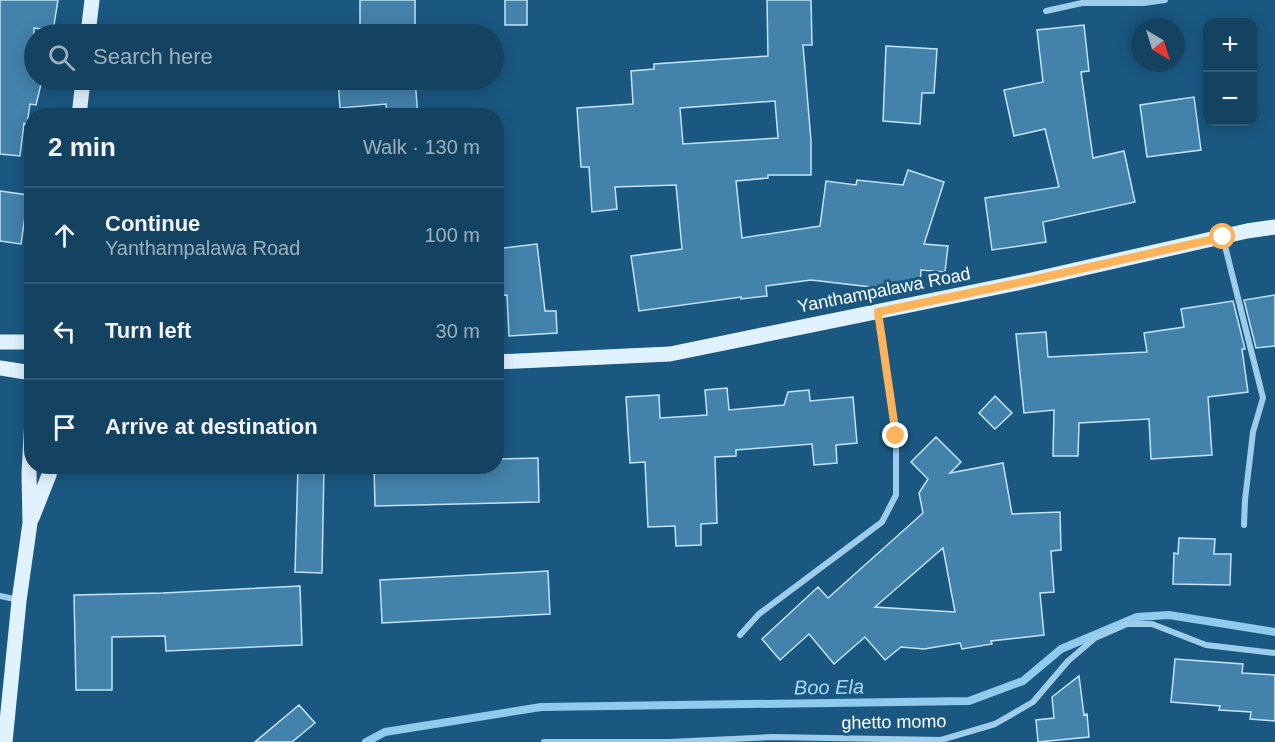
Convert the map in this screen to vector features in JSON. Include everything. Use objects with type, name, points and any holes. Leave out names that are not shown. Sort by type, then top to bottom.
[{"type":"main road","points":[[89,24],[92,0]]},
{"type":"main road","points":[[80,108],[82,90]]},
{"type":"main road","name":"Yanthampalawa Road","points":[[504,362],[670,354],[1027,281],[1275,226]]},
{"type":"main road","points":[[0,342],[24,342]]},
{"type":"main road","points":[[0,368],[24,372]]},
{"type":"main road","points":[[5,742],[30,524],[29,474]]},
{"type":"main road","points":[[30,524],[49,474]]},
{"type":"street","points":[[1046,11],[1082,3],[1144,3],[1165,0]]},
{"type":"street","points":[[1223,237],[1263,398],[1254,432],[1244,525]]},
{"type":"street","points":[[740,635],[759,614],[882,522],[896,495],[896,436],[878,312]]},
{"type":"street","points":[[0,596],[20,600]]},
{"type":"street","name":"ghetto momo","points":[[544,742],[669,742],[772,737],[941,740],[995,724],[1033,702],[1068,661],[1095,638],[1127,624],[1152,624],[1206,645],[1275,653]]},
{"type":"building","points":[[0,0],[58,0],[54,24],[24,24],[24,90],[40,90],[36,105],[30,104],[29,108],[24,108],[20,156],[0,154]]},
{"type":"building","points":[[360,0],[415,0],[415,24],[360,24]]},
{"type":"building","points":[[505,0],[527,0],[527,25],[505,25]]},
{"type":"building","points":[[767,0],[811,0],[812,45],[803,45],[811,141],[811,175],[768,175],[768,178],[736,181],[742,238],[820,226],[826,181],[856,185],[857,180],[903,185],[908,170],[944,182],[924,244],[948,246],[945,272],[921,270],[920,285],[869,298],[871,287],[811,280],[766,286],[767,296],[741,299],[741,297],[639,311],[631,256],[682,249],[676,185],[615,187],[617,209],[592,212],[589,167],[581,167],[577,108],[633,104],[631,71],[654,69],[654,64],[768,56]],"holes":[[[775,101],[778,138],[683,144],[680,108]]]},
{"type":"building","points":[[1084,25],[1089,71],[1081,72],[1093,158],[1124,151],[1135,202],[1043,222],[1046,242],[992,250],[985,198],[1059,187],[1045,129],[1014,136],[1004,90],[1043,82],[1037,30]]},
{"type":"building","points":[[886,46],[937,49],[934,93],[922,93],[920,124],[883,121]]},
{"type":"building","points":[[339,90],[416,90],[417,108],[386,108],[386,104],[340,108]]},
{"type":"building","points":[[1194,97],[1201,150],[1147,157],[1140,105]]},
{"type":"building","points":[[0,191],[24,194],[21,244],[0,241]]},
{"type":"building","points":[[537,244],[545,311],[556,311],[557,333],[509,336],[507,295],[504,295],[504,248]]},
{"type":"building","points":[[1275,295],[1275,346],[1256,348],[1244,300]]},
{"type":"building","points":[[1233,301],[1245,349],[1242,349],[1248,392],[1208,397],[1212,455],[1151,459],[1149,419],[1079,423],[1078,456],[1053,456],[1054,410],[1024,413],[1016,334],[1046,332],[1048,357],[1147,352],[1144,333],[1184,327],[1181,309]]},
{"type":"building","points":[[727,388],[729,410],[784,405],[788,392],[809,390],[810,401],[853,397],[857,443],[836,445],[837,463],[814,465],[812,444],[736,450],[736,456],[715,457],[717,523],[701,524],[701,545],[676,546],[675,526],[648,527],[645,462],[630,463],[626,397],[659,395],[660,418],[707,415],[705,390]]},
{"type":"building","points":[[995,396],[1012,413],[995,429],[979,413]]},
{"type":"building","points":[[936,437],[961,462],[950,473],[1003,463],[1012,514],[1060,512],[1061,550],[1051,551],[1054,592],[1040,593],[1044,635],[991,641],[992,644],[962,649],[960,643],[924,649],[901,647],[885,660],[865,637],[834,664],[809,634],[780,660],[762,639],[818,587],[828,598],[923,513],[919,493],[928,479],[911,462]],"holes":[[[943,548],[955,612],[875,607]]]},
{"type":"building","points":[[538,458],[539,502],[375,506],[374,474],[504,474],[504,459]]},
{"type":"building","points":[[298,474],[324,474],[322,573],[295,572]]},
{"type":"building","points":[[1179,538],[1215,539],[1214,554],[1231,554],[1230,585],[1173,584],[1174,553],[1178,554]]},
{"type":"building","points":[[548,571],[550,614],[382,623],[380,580]]},
{"type":"building","points":[[300,586],[302,645],[166,651],[165,636],[112,637],[112,690],[76,690],[74,595]]},
{"type":"building","points":[[1175,659],[1243,664],[1242,673],[1275,675],[1275,721],[1250,719],[1251,712],[1219,710],[1220,706],[1171,702]]},
{"type":"building","points":[[1079,676],[1089,737],[1038,742],[1036,720],[1054,718],[1052,697]]},
{"type":"building","points":[[299,705],[315,723],[292,742],[255,742]]},
{"type":"waterway","name":"Boo Ela","points":[[366,742],[385,732],[541,707],[969,701],[1023,681],[1061,649],[1137,617],[1169,615],[1275,632]]},
{"type":"route","points":[[896,436],[878,312],[1223,237]]}]
